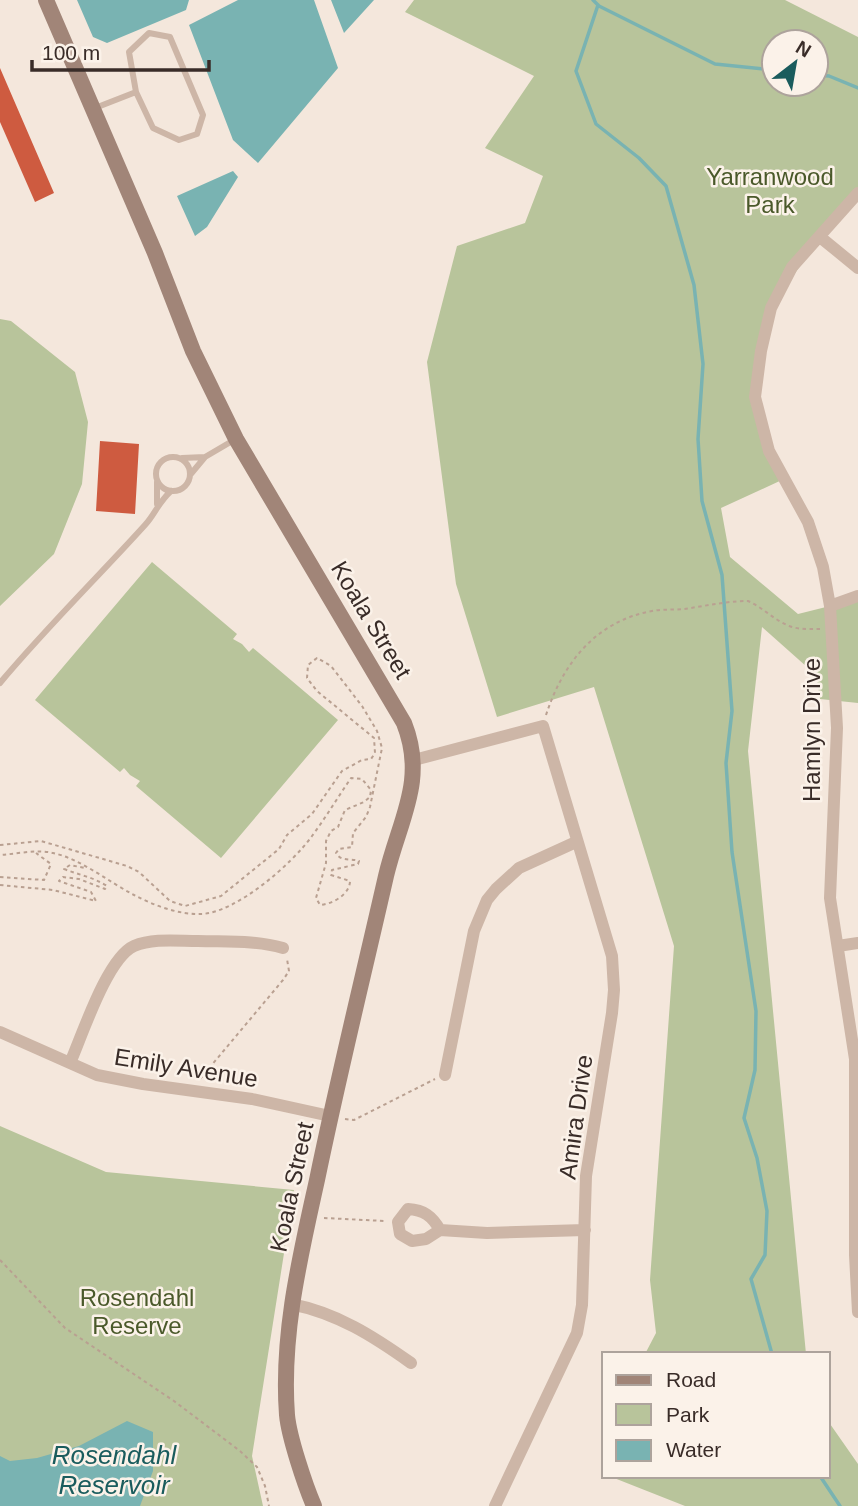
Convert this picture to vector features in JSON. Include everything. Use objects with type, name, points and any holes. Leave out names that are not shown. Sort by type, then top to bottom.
[{"type":"street","name":"Koala Street","points":[[46,0],[155,253],[193,351],[236,439],[399,714],[408,733],[414,760],[412,786],[391,852],[291,1304],[286,1361],[287,1418],[307,1492],[314,1506]]},
{"type":"street","name":"Hamlyn Drive","points":[[858,193],[792,267],[771,308],[761,351],[755,397],[769,451],[808,523],[823,567],[830,606],[837,728],[831,898],[855,1059],[855,1255],[858,1312]]},
{"type":"street","points":[[820,237],[858,268]]},
{"type":"street","points":[[830,606],[858,596]]},
{"type":"street","points":[[414,760],[543,726]]},
{"type":"street","name":"Amira Drive","points":[[495,1506],[577,1333],[582,1305],[586,1176],[612,1013],[612,956],[543,726]]},
{"type":"street","points":[[445,1074],[474,931],[487,901],[519,868],[576,842]]},
{"type":"street","points":[[70,1063],[113,965],[126,950],[157,941],[262,942],[284,948]]},
{"type":"street","points":[[838,946],[858,943]]},
{"type":"street","name":"Emily Avenue","points":[[0,1032],[97,1075],[252,1099],[331,1116]]},
{"type":"street","points":[[440,1230],[434,1218],[421,1210],[408,1209],[398,1222],[400,1234],[412,1241],[426,1239],[440,1230],[487,1233],[585,1230]]},
{"type":"street","points":[[291,1304],[330,1315],[356,1327],[411,1363]]},
{"type":"lane","points":[[149,33],[170,37],[203,115],[197,134],[179,140],[153,128],[136,92],[129,52],[149,33]]},
{"type":"lane","points":[[93,109],[136,92]]},
{"type":"lane","points":[[190,475],[205,457],[236,439]]},
{"type":"lane","points":[[157,504],[158,482],[155,472],[160,462],[169,457],[205,457]]},
{"type":"lane","points":[[0,683],[50,624],[146,524],[157,504],[171,491],[182,489],[189,481],[188,464],[180,458]]},
{"type":"lane","points":[[158,482],[171,491]]},
{"type":"path","points":[[543,726],[554,690],[577,655],[600,631],[631,616],[653,610],[748,601],[762,607],[785,625],[832,629]]},
{"type":"path","points":[[0,845],[41,841],[127,866],[145,877],[170,901],[185,906],[221,896],[279,849],[287,835],[312,814],[342,771],[362,760],[370,759],[375,752],[373,738],[317,691],[307,678],[308,665],[317,658],[331,666],[362,706],[377,731],[382,748],[366,817],[353,833],[352,847],[339,849],[336,853],[345,860],[359,860],[358,864],[332,870],[331,875],[350,881],[350,886],[348,891],[329,904],[320,905],[316,898],[326,863],[327,841],[331,831],[338,827],[345,810],[370,797],[371,790],[362,779],[351,778],[311,838],[270,878],[246,898],[220,911],[200,914],[165,908],[135,896],[89,869],[54,853],[0,855]]},
{"type":"path","points":[[0,877],[44,880],[51,864],[35,852]]},
{"type":"path","points":[[0,885],[53,890],[96,901],[91,891],[59,881],[63,877],[105,889],[107,886],[90,877],[64,869],[70,866],[89,869]]},
{"type":"path","points":[[191,1089],[289,971],[284,948]]},
{"type":"path","points":[[331,1116],[354,1120],[445,1074]]},
{"type":"path","points":[[310,1214],[398,1222]]},
{"type":"path","points":[[0,1259],[65,1328],[174,1401],[240,1451],[257,1467],[269,1506]]},
{"type":"green space","name":"Yarranwood Park","points":[[414,0],[785,0],[858,37],[858,193],[820,237],[771,308],[755,397],[784,479],[721,508],[730,557],[798,614],[858,596],[858,703],[820,699],[816,675],[762,627],[748,751],[806,1352],[646,1352],[656,1333],[650,1280],[674,946],[594,687],[497,717],[456,584],[427,362],[457,246],[525,223],[543,176],[485,148],[534,76],[405,12]]},
{"type":"green space","points":[[0,319],[11,321],[75,372],[88,422],[82,484],[54,554],[0,606]]},
{"type":"green space","points":[[152,562],[237,634],[233,639],[249,652],[253,648],[338,720],[221,858],[136,786],[140,781],[124,768],[120,772],[35,700]]},
{"type":"green space","name":"Rosendahl Reserve","points":[[0,1126],[106,1172],[294,1190],[252,1456],[263,1506],[0,1506]]},
{"type":"green space","points":[[830,1424],[858,1464],[858,1506],[685,1506],[614,1478],[830,1478]]},
{"type":"water","points":[[77,0],[189,0],[186,10],[107,43],[93,37]]},
{"type":"water","points":[[238,0],[314,0],[338,68],[258,163],[233,140],[189,25]]},
{"type":"water","points":[[331,0],[374,0],[344,33]]},
{"type":"water","points":[[233,171],[238,177],[207,227],[195,236],[177,196]]},
{"type":"water","name":"Rosendahl Reservoir","points":[[127,1421],[153,1432],[153,1471],[140,1506],[0,1506],[0,1456],[10,1461],[37,1458],[79,1446]]},
{"type":"building","points":[[0,68],[54,193],[35,202],[0,122]]},
{"type":"building","points":[[100,441],[139,444],[135,514],[96,511]]},
{"type":"waterway","points":[[593,0],[599,6],[715,64],[760,69]]},
{"type":"waterway","points":[[598,5],[576,71],[596,124],[639,158],[666,186],[694,285],[703,364],[698,439],[702,501],[722,575],[732,711],[726,763],[732,852],[756,1011],[755,1070],[744,1118],[757,1158],[767,1211],[765,1255],[751,1279],[771,1352]]},
{"type":"waterway","points":[[830,76],[858,88]]},
{"type":"waterway","points":[[821,1478],[840,1506]]}]
